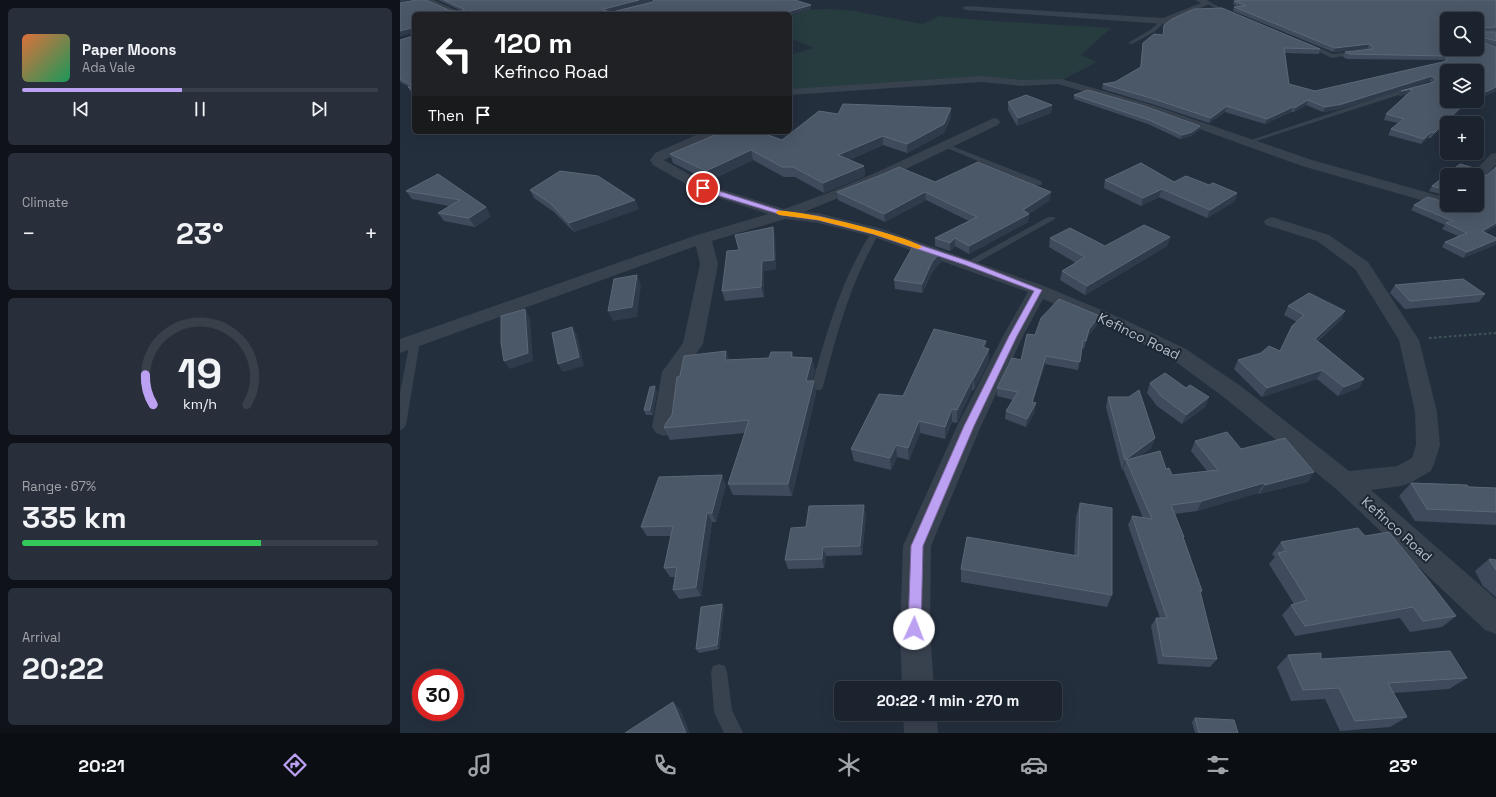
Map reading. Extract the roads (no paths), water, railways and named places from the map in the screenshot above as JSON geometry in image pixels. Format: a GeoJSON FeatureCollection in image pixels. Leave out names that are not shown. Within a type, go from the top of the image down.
{"type":"FeatureCollection","features":[{"type":"Feature","properties":{"kind":"street"},"geometry":{"type":"LineString","coordinates":[[1199,0],[1208,3]]}},
{"type":"Feature","properties":{"kind":"street"},"geometry":{"type":"LineString","coordinates":[[423,1],[455,12]]}},
{"type":"Feature","properties":{"kind":"street"},"geometry":{"type":"LineString","coordinates":[[966,8],[1164,21],[1208,3]]}},
{"type":"Feature","properties":{"kind":"street"},"geometry":{"type":"LineString","coordinates":[[792,92],[981,79],[1022,83],[1058,81],[1148,107],[1307,163],[1440,201]]}},
{"type":"Feature","properties":{"kind":"street"},"geometry":{"type":"LineString","coordinates":[[408,344],[703,238],[784,214],[880,176],[994,122]]}},
{"type":"Feature","properties":{"kind":"street","name":"Kefinco Road"},"geometry":{"type":"LineString","coordinates":[[709,134],[660,156],[658,162],[703,188],[784,214],[818,218],[876,232],[968,264],[1038,290],[1116,323],[1179,354],[1234,393],[1345,482],[1496,619]]}},
{"type":"Feature","properties":{"kind":"street"},"geometry":{"type":"LineString","coordinates":[[1484,169],[1496,157]]}},
{"type":"Feature","properties":{"kind":"street"},"geometry":{"type":"LineString","coordinates":[[1272,222],[1323,238],[1362,266],[1409,340],[1426,412],[1428,445],[1422,464],[1401,476],[1345,482]]}},
{"type":"Feature","properties":{"kind":"street"},"geometry":{"type":"LineString","coordinates":[[664,427],[673,372],[693,344],[709,264],[703,238]]}},
{"type":"Feature","properties":{"kind":"street"},"geometry":{"type":"LineString","coordinates":[[918,681],[914,629],[917,546],[969,426],[1013,336],[1038,290]]}},
{"type":"Feature","properties":{"kind":"street"},"geometry":{"type":"LineString","coordinates":[[920,721],[921,733]]}},
{"type":"Feature","properties":{"kind":"lane"},"geometry":{"type":"LineString","coordinates":[[1208,3],[1236,15]]}},
{"type":"Feature","properties":{"kind":"lane"},"geometry":{"type":"LineString","coordinates":[[1130,43],[1152,31],[1164,21]]}},
{"type":"Feature","properties":{"kind":"lane"},"geometry":{"type":"LineString","coordinates":[[1298,41],[1332,56],[1367,52]]}},
{"type":"Feature","properties":{"kind":"lane"},"geometry":{"type":"LineString","coordinates":[[1248,142],[1422,86]]}},
{"type":"Feature","properties":{"kind":"lane"},"geometry":{"type":"LineString","coordinates":[[944,145],[1038,183]]}},
{"type":"Feature","properties":{"kind":"lane"},"geometry":{"type":"LineString","coordinates":[[968,264],[1051,219]]}},
{"type":"Feature","properties":{"kind":"lane"},"geometry":{"type":"LineString","coordinates":[[817,386],[852,275],[876,232]]}},
{"type":"Feature","properties":{"kind":"lane"},"geometry":{"type":"LineString","coordinates":[[400,425],[408,344]]}},
{"type":"Feature","properties":{"kind":"lane"},"geometry":{"type":"LineString","coordinates":[[719,672],[723,712],[734,733]]}}]}
